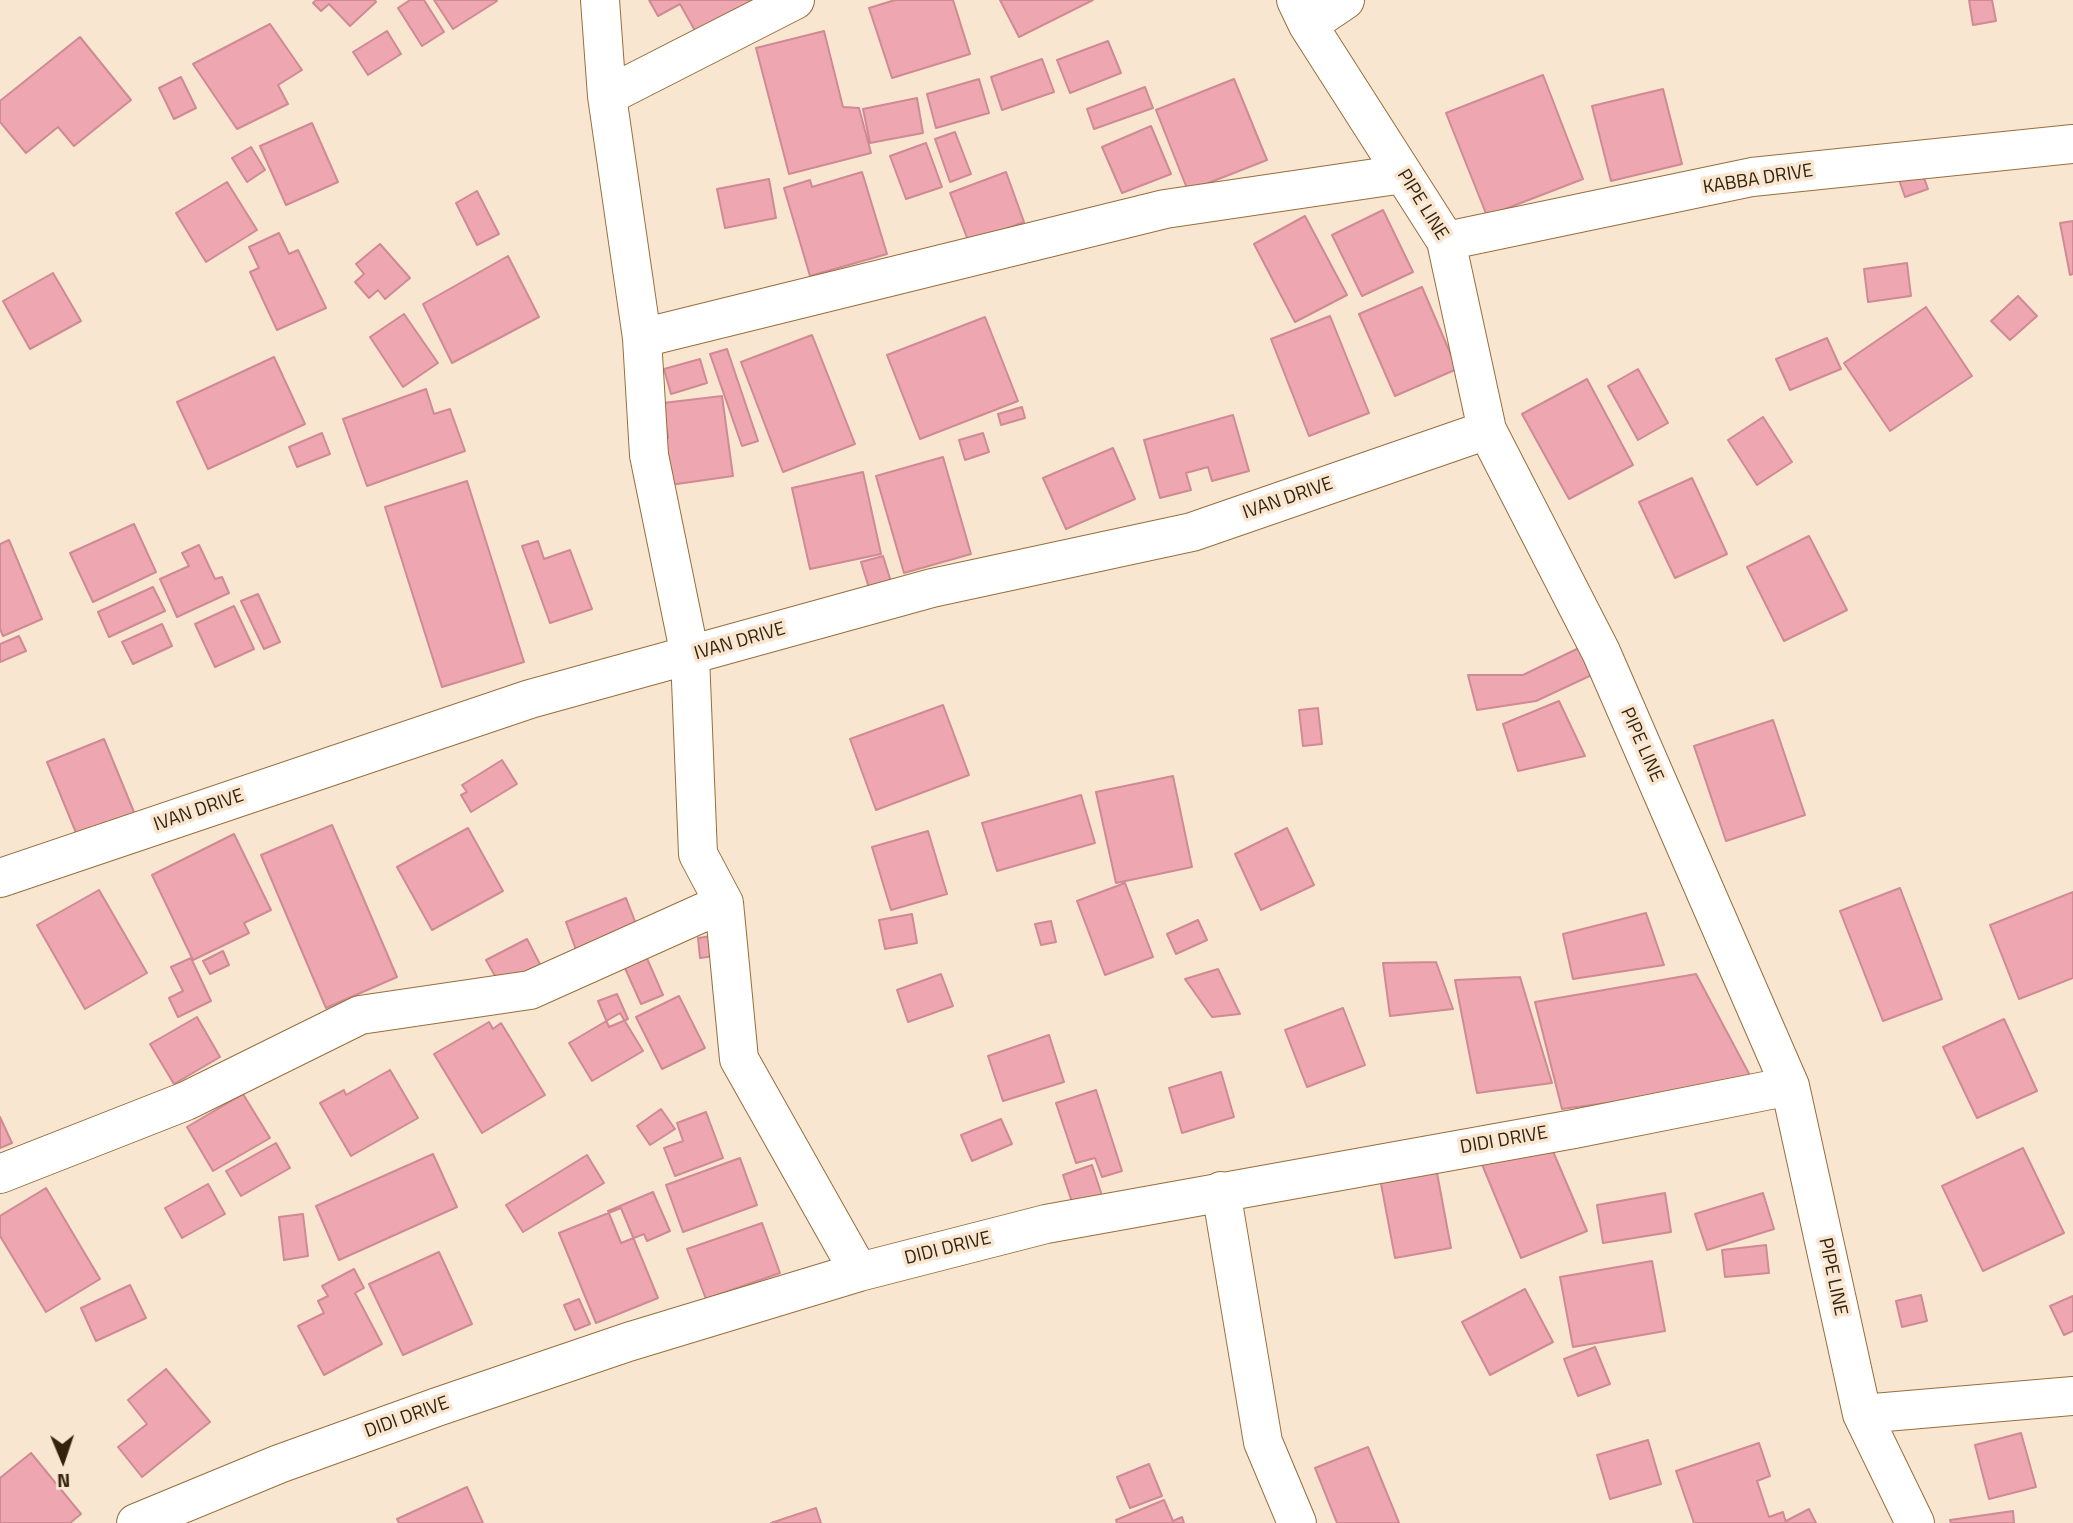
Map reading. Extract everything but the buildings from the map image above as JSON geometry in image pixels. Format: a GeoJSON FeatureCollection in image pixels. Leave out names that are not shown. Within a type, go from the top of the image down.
{"type":"FeatureCollection","features":[{"type":"Feature","properties":{"kind":"street"},"geometry":{"type":"LineString","coordinates":[[600,0],[607,96],[642,338],[649,455],[690,656],[698,853],[724,903],[739,1059],[859,1272]]}},
{"type":"Feature","properties":{"kind":"street"},"geometry":{"type":"LineString","coordinates":[[607,96],[795,0]]}},
{"type":"Feature","properties":{"kind":"street"},"geometry":{"type":"LineString","coordinates":[[1302,13],[1345,0]]}},
{"type":"Feature","properties":{"kind":"street","name":"PIPE LINE"},"geometry":{"type":"LineString","coordinates":[[1302,13],[1446,241],[1487,430],[1601,652],[1790,1086],[1862,1414],[1915,1523]]}},
{"type":"Feature","properties":{"kind":"street","name":"KABBA DRIVE"},"geometry":{"type":"LineString","coordinates":[[1446,241],[1752,177],[2073,144]]}},
{"type":"Feature","properties":{"kind":"street"},"geometry":{"type":"LineString","coordinates":[[642,338],[1165,209],[1403,174]]}},
{"type":"Feature","properties":{"kind":"street","name":"IVAN DRIVE"},"geometry":{"type":"LineString","coordinates":[[0,878],[530,699],[932,588],[1192,532],[1487,430]]}},
{"type":"Feature","properties":{"kind":"street"},"geometry":{"type":"LineString","coordinates":[[0,1174],[186,1101],[360,1015],[530,990],[724,903]]}},
{"type":"Feature","properties":{"kind":"street","name":"DIDI DRIVE"},"geometry":{"type":"LineString","coordinates":[[136,1523],[279,1464],[437,1407],[628,1342],[859,1272],[1046,1224],[1574,1129],[1790,1086]]}},
{"type":"Feature","properties":{"kind":"street"},"geometry":{"type":"LineString","coordinates":[[1221,1191],[1264,1442],[1297,1523]]}},
{"type":"Feature","properties":{"kind":"street"},"geometry":{"type":"LineString","coordinates":[[1862,1414],[2073,1396]]}}]}
